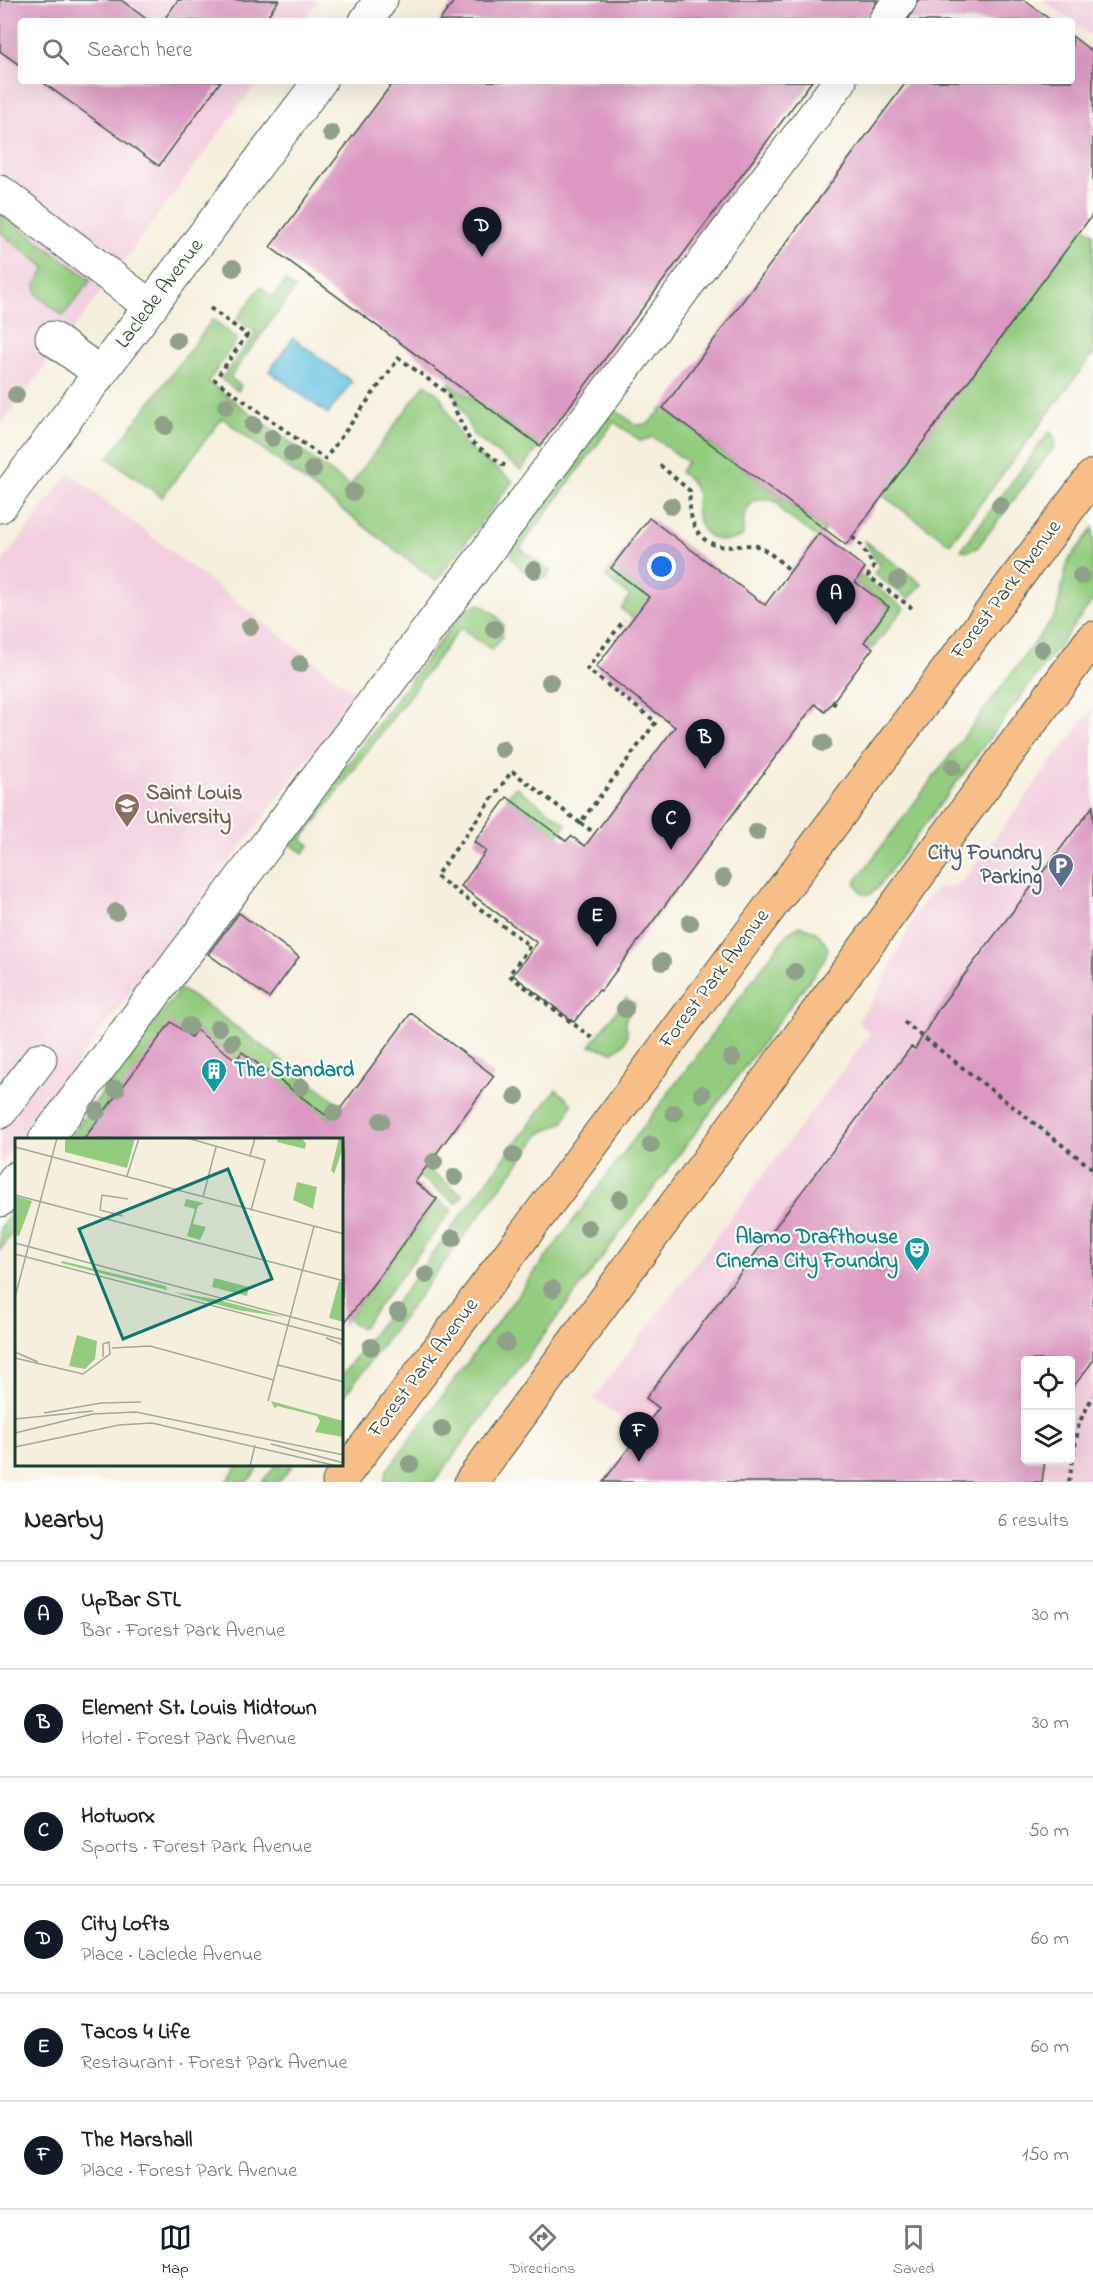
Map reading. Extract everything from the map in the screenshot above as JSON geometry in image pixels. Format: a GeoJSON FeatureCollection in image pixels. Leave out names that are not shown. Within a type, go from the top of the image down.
{"type":"FeatureCollection","features":[{"type":"Feature","properties":{"kind":"main road","name":"Forest Park Avenue"},"geometry":{"type":"LineString","coordinates":[[339,1482],[1093,476]]}},
{"type":"Feature","properties":{"kind":"main road"},"geometry":{"type":"LineString","coordinates":[[471,1482],[1093,638]]}},
{"type":"Feature","properties":{"kind":"street"},"geometry":{"type":"LineString","coordinates":[[368,18],[381,0]]}},
{"type":"Feature","properties":{"kind":"street"},"geometry":{"type":"LineString","coordinates":[[887,18],[900,0]]}},
{"type":"Feature","properties":{"kind":"street","name":"Laclede Avenue"},"geometry":{"type":"LineString","coordinates":[[0,507],[318,84]]}},
{"type":"Feature","properties":{"kind":"street"},"geometry":{"type":"LineString","coordinates":[[47,1138],[838,84]]}},
{"type":"Feature","properties":{"kind":"street"},"geometry":{"type":"LineString","coordinates":[[0,192],[150,307]]}},
{"type":"Feature","properties":{"kind":"street"},"geometry":{"type":"LineString","coordinates":[[52,338],[100,373]]}},
{"type":"Feature","properties":{"kind":"street"},"geometry":{"type":"LineString","coordinates":[[0,1112],[40,1059]]}},
{"type":"Feature","properties":{"kind":"street"},"geometry":{"type":"LineString","coordinates":[[0,1200],[15,1179]]}},
{"type":"Feature","properties":{"kind":"path"},"geometry":{"type":"LineString","coordinates":[[210,308],[247,335],[215,380],[325,459],[399,358],[447,393],[470,441],[535,487]]}},
{"type":"Feature","properties":{"kind":"path"},"geometry":{"type":"LineString","coordinates":[[660,465],[684,483],[690,491],[691,516],[696,530],[704,540],[720,546],[758,547],[791,570]]}},
{"type":"Feature","properties":{"kind":"path"},"geometry":{"type":"LineString","coordinates":[[852,537],[860,544],[874,566],[868,576],[912,608]]}},
{"type":"Feature","properties":{"kind":"path"},"geometry":{"type":"LineString","coordinates":[[580,824],[656,722],[587,669],[624,620]]}},
{"type":"Feature","properties":{"kind":"path"},"geometry":{"type":"LineString","coordinates":[[832,702],[838,706]]}},
{"type":"Feature","properties":{"kind":"path"},"geometry":{"type":"LineString","coordinates":[[592,1038],[508,975],[530,946],[436,876],[512,771],[595,833]]}},
{"type":"Feature","properties":{"kind":"path"},"geometry":{"type":"LineString","coordinates":[[904,1022],[1093,1169]]}},
{"type":"Feature","properties":{"kind":"path"},"geometry":{"type":"LineString","coordinates":[[1069,1482],[1079,1423],[1093,1396]]}},
{"type":"Feature","properties":{"kind":"shaded area"},"geometry":{"type":"Polygon","coordinates":[[[0,0],[318,0],[305,18],[18,18],[18,84],[256,84],[0,427],[0,0]]]}},
{"type":"Feature","properties":{"kind":"shaded area"},"geometry":{"type":"Polygon","coordinates":[[[1042,0],[1093,0],[1093,38],[1075,23],[1075,18],[1068,18],[1042,0]]]}},
{"type":"Feature","properties":{"kind":"shaded area","name":"Saint Louis University"},"geometry":{"type":"Polygon","coordinates":[[[69,473],[357,694],[20,1138],[15,1138],[15,1144],[0,1164],[0,565],[69,473]]]}},
{"type":"Feature","properties":{"kind":"shaded area"},"geometry":{"type":"Polygon","coordinates":[[[1093,707],[1093,1482],[707,1482],[594,1398],[871,1033],[857,1022],[876,996],[917,911],[936,889],[954,886],[964,879],[1093,707]]]}},
{"type":"Feature","properties":{"kind":"green space"},"geometry":{"type":"Polygon","coordinates":[[[0,213],[91,280],[63,316],[37,295],[35,285],[46,268],[0,232],[0,213]]]}},
{"type":"Feature","properties":{"kind":"green space"},"geometry":{"type":"Polygon","coordinates":[[[1084,226],[1093,233],[1093,354],[950,544],[882,495],[1084,226]]]}},
{"type":"Feature","properties":{"kind":"green space"},"geometry":{"type":"Polygon","coordinates":[[[285,281],[295,289],[230,377],[241,386],[238,391],[221,379],[256,333],[237,319],[260,287],[273,297],[285,281]]]}},
{"type":"Feature","properties":{"kind":"green space"},"geometry":{"type":"Polygon","coordinates":[[[213,319],[237,339],[208,382],[350,486],[425,384],[440,396],[465,446],[513,481],[436,581],[222,418],[162,497],[108,458],[213,319]]]}},
{"type":"Feature","properties":{"kind":"green space"},"geometry":{"type":"Polygon","coordinates":[[[449,382],[540,446],[521,470],[474,436],[449,382]]]}},
{"type":"Feature","properties":{"kind":"green space"},"geometry":{"type":"Polygon","coordinates":[[[663,408],[825,530],[820,539],[783,513],[777,502],[766,499],[753,501],[744,515],[743,536],[730,540],[711,537],[700,524],[697,514],[697,492],[690,480],[680,472],[687,462],[653,437],[641,441],[614,422],[520,548],[551,572],[546,578],[540,578],[522,569],[511,557],[512,546],[614,409],[636,425],[648,424],[663,408]]]}},
{"type":"Feature","properties":{"kind":"green space"},"geometry":{"type":"Polygon","coordinates":[[[1050,431],[1055,439],[1054,447],[977,548],[968,551],[961,550],[1050,431]]]}},
{"type":"Feature","properties":{"kind":"green space"},"geometry":{"type":"Polygon","coordinates":[[[1093,528],[1093,600],[878,887],[871,894],[862,894],[855,882],[1056,614],[1068,561],[1093,528]]]}},
{"type":"Feature","properties":{"kind":"green space"},"geometry":{"type":"Polygon","coordinates":[[[864,540],[922,584],[909,599],[874,574],[879,566],[864,540]]]}},
{"type":"Feature","properties":{"kind":"green space"},"geometry":{"type":"Polygon","coordinates":[[[611,568],[671,613],[655,635],[621,609],[630,596],[605,577],[611,568]]]}},
{"type":"Feature","properties":{"kind":"green space"},"geometry":{"type":"Polygon","coordinates":[[[860,575],[904,608],[873,648],[864,642],[889,607],[855,582],[860,575]]]}},
{"type":"Feature","properties":{"kind":"green space"},"geometry":{"type":"Polygon","coordinates":[[[480,604],[495,614],[503,625],[502,637],[492,650],[460,628],[302,839],[310,845],[303,853],[289,843],[464,609],[480,604]]]}},
{"type":"Feature","properties":{"kind":"green space"},"geometry":{"type":"Polygon","coordinates":[[[516,787],[566,824],[558,835],[507,797],[516,787]]]}},
{"type":"Feature","properties":{"kind":"green space"},"geometry":{"type":"Polygon","coordinates":[[[800,926],[813,931],[823,940],[828,949],[823,962],[434,1482],[384,1482],[387,1470],[788,933],[800,926]]]}},
{"type":"Feature","properties":{"kind":"green space"},"geometry":{"type":"Polygon","coordinates":[[[180,989],[212,1009],[463,1195],[456,1203],[366,1139],[354,1136],[242,1053],[226,1073],[221,1048],[197,1030],[132,1116],[112,1100],[84,1138],[68,1138],[180,989]]]}},
{"type":"Feature","properties":{"kind":"green space"},"geometry":{"type":"Polygon","coordinates":[[[626,998],[635,1004],[625,1020],[627,1035],[622,1046],[613,1052],[590,1046],[626,998]]]}},
{"type":"Feature","properties":{"kind":"green space"},"geometry":{"type":"Polygon","coordinates":[[[556,1089],[572,1104],[564,1122],[541,1133],[344,1396],[344,1372],[556,1089]]]}},
{"type":"Feature","properties":{"kind":"green space"},"geometry":{"type":"Polygon","coordinates":[[[437,1199],[452,1210],[361,1329],[347,1319],[397,1253],[404,1236],[409,1238],[437,1199]]]}},
{"type":"Feature","properties":{"kind":"green space"},"geometry":{"type":"Polygon","coordinates":[[[15,1207],[15,1229],[0,1250],[0,1228],[15,1207]]]}},
{"type":"Feature","properties":{"kind":"green space"},"geometry":{"type":"Polygon","coordinates":[[[237,1467],[259,1467],[247,1482],[226,1482],[237,1467]]]}},
{"type":"Feature","properties":{"kind":"green space"},"geometry":{"type":"Polygon","coordinates":[[[274,1467],[291,1467],[279,1482],[262,1482],[274,1467]]]}},
{"type":"Feature","properties":{"kind":"water"},"geometry":{"type":"Polygon","coordinates":[[[293,338],[352,382],[328,414],[269,371],[293,338]]]}},
{"type":"Feature","properties":{"kind":"building"},"geometry":{"type":"Polygon","coordinates":[[[0,0],[121,0],[145,18],[18,18],[18,64],[0,51],[0,0]]]}},
{"type":"Feature","properties":{"kind":"building"},"geometry":{"type":"Polygon","coordinates":[[[178,0],[279,0],[266,18],[165,18],[178,0]]]}},
{"type":"Feature","properties":{"kind":"building"},"geometry":{"type":"Polygon","coordinates":[[[455,0],[877,0],[868,18],[441,18],[455,0]]]}},
{"type":"Feature","properties":{"kind":"building"},"geometry":{"type":"Polygon","coordinates":[[[918,0],[1024,0],[1048,18],[909,18],[918,0]]]}},
{"type":"Feature","properties":{"kind":"building"},"geometry":{"type":"Polygon","coordinates":[[[1075,38],[1093,52],[1093,214],[846,545],[663,408],[905,84],[1075,84],[1075,38]]]}},
{"type":"Feature","properties":{"kind":"building"},"geometry":{"type":"Polygon","coordinates":[[[45,84],[219,84],[159,166],[45,84]]]}},
{"type":"Feature","properties":{"kind":"building"},"geometry":{"type":"Polygon","coordinates":[[[392,84],[810,84],[540,446],[270,247],[392,84]]]}},
{"type":"Feature","properties":{"kind":"building"},"geometry":{"type":"Polygon","coordinates":[[[649,518],[765,605],[819,533],[865,568],[855,582],[889,607],[864,642],[873,648],[825,712],[815,704],[601,991],[599,990],[574,1022],[513,975],[537,943],[461,886],[486,851],[474,842],[507,797],[566,841],[571,836],[585,846],[675,727],[596,667],[649,597],[611,568],[649,518]]]}},
{"type":"Feature","properties":{"kind":"building","name":"Alamo Drafthouse Cinema City Foundry"},"geometry":{"type":"Polygon","coordinates":[[[1093,806],[1093,1361],[1075,1385],[1075,1356],[1021,1356],[1021,1464],[1044,1464],[1042,1482],[603,1482],[659,1408],[646,1398],[911,1047],[915,1049],[939,1008],[1093,806]]]}},
{"type":"Feature","properties":{"kind":"building"},"geometry":{"type":"Polygon","coordinates":[[[239,913],[299,957],[269,998],[208,954],[239,913]]]}},
{"type":"Feature","properties":{"kind":"building"},"geometry":{"type":"Polygon","coordinates":[[[411,1013],[494,1076],[415,1182],[437,1199],[344,1323],[344,1138],[84,1138],[171,1022],[191,1037],[196,1030],[236,1060],[242,1052],[332,1120],[411,1013]]]}},
{"type":"Feature","properties":{"kind":"place","name":"City Lofts"},"geometry":{"type":"Point","coordinates":[482,257]}},
{"type":"Feature","properties":{"kind":"place","name":"UpBar STL"},"geometry":{"type":"Point","coordinates":[836,625]}},
{"type":"Feature","properties":{"kind":"place","name":"Element St. Louis Midtown"},"geometry":{"type":"Point","coordinates":[705,769]}},
{"type":"Feature","properties":{"kind":"place","name":"Saint Louis University"},"geometry":{"type":"Point","coordinates":[127,829]}},
{"type":"Feature","properties":{"kind":"place","name":"Hotworx"},"geometry":{"type":"Point","coordinates":[671,850]}},
{"type":"Feature","properties":{"kind":"place","name":"City Foundry Parking"},"geometry":{"type":"Point","coordinates":[1061,889]}},
{"type":"Feature","properties":{"kind":"place","name":"Tacos 4 Life"},"geometry":{"type":"Point","coordinates":[597,947]}},
{"type":"Feature","properties":{"kind":"place","name":"The Standard"},"geometry":{"type":"Point","coordinates":[214,1094]}},
{"type":"Feature","properties":{"kind":"place","name":"Alamo Drafthouse Cinema City Foundry"},"geometry":{"type":"Point","coordinates":[917,1273]}},
{"type":"Feature","properties":{"kind":"place","name":"The Marshall"},"geometry":{"type":"Point","coordinates":[639,1462]}}]}
